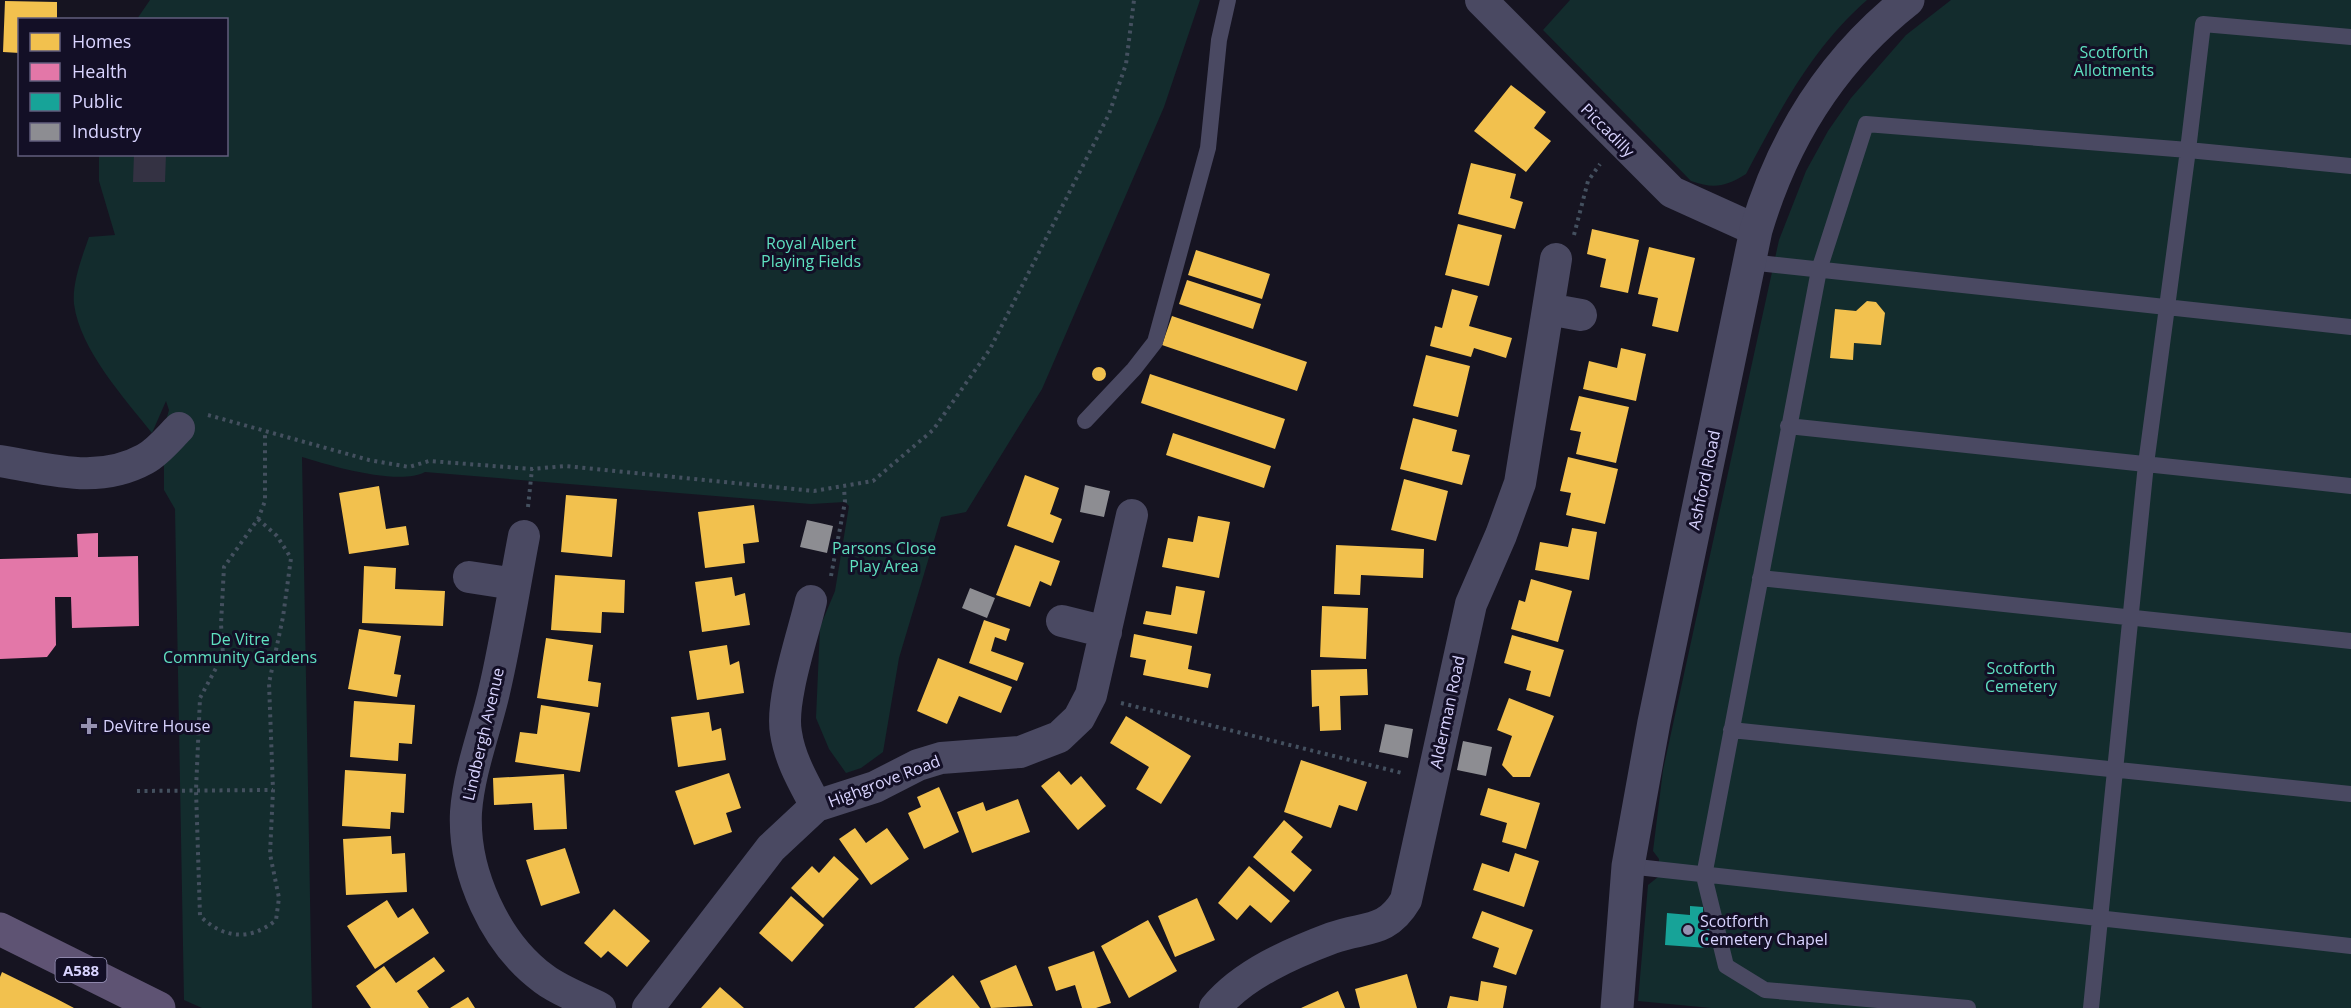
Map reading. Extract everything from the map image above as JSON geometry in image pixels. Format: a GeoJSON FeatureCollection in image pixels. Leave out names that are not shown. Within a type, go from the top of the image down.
{"type":"FeatureCollection","features":[{"type":"Feature","properties":{"kind":"main road","name":"A588"},"geometry":{"type":"LineString","coordinates":[[1,932],[159,1008]]}},
{"type":"Feature","properties":{"kind":"street","name":"Ashford Road"},"geometry":{"type":"LineString","coordinates":[[1617,1008],[1622,920],[1628,866],[1654,722],[1756,230],[1783,153],[1830,79],[1873,29],[1908,0]]}},
{"type":"Feature","properties":{"kind":"street","name":"Piccadilly"},"geometry":{"type":"LineString","coordinates":[[1489,4],[1621,144],[1672,192],[1756,230]]}},
{"type":"Feature","properties":{"kind":"street","name":"Alderman Road"},"geometry":{"type":"LineString","coordinates":[[1215,1008],[1225,996],[1272,965],[1334,938],[1381,926],[1396,916],[1406,900],[1471,604],[1501,535],[1520,483],[1556,259]]}},
{"type":"Feature","properties":{"kind":"street"},"geometry":{"type":"LineString","coordinates":[[1548,309],[1581,315]]}},
{"type":"Feature","properties":{"kind":"street"},"geometry":{"type":"LineString","coordinates":[[0,461],[90,475],[114,472],[147,459],[179,428]]}},
{"type":"Feature","properties":{"kind":"street","name":"Highgrove Road"},"geometry":{"type":"LineString","coordinates":[[648,1008],[771,848],[816,806],[875,787],[918,765],[941,758],[1020,752],[1059,737],[1079,718],[1091,696],[1132,515]]}},
{"type":"Feature","properties":{"kind":"street","name":"Lindbergh Avenue"},"geometry":{"type":"LineString","coordinates":[[524,536],[466,812],[471,859],[483,897],[504,938],[521,958],[545,980],[600,1008]]}},
{"type":"Feature","properties":{"kind":"street"},"geometry":{"type":"LineString","coordinates":[[470,577],[515,584]]}},
{"type":"Feature","properties":{"kind":"street"},"geometry":{"type":"LineString","coordinates":[[811,601],[788,696],[785,731],[794,763],[816,806]]}},
{"type":"Feature","properties":{"kind":"street"},"geometry":{"type":"LineString","coordinates":[[1062,621],[1106,632]]}},
{"type":"Feature","properties":{"kind":"lane"},"geometry":{"type":"LineString","coordinates":[[1085,421],[1134,369],[1155,342],[1208,148],[1218,51],[1228,0]]}},
{"type":"Feature","properties":{"kind":"lane"},"geometry":{"type":"LineString","coordinates":[[2091,1008],[2098,919],[2117,770],[2146,464],[2203,24],[2351,37]]}},
{"type":"Feature","properties":{"kind":"lane"},"geometry":{"type":"LineString","coordinates":[[1968,1008],[1765,990],[1726,966],[1704,876],[1818,270],[1866,124],[2188,150],[2351,166]]}},
{"type":"Feature","properties":{"kind":"lane"},"geometry":{"type":"LineString","coordinates":[[1749,262],[2351,327]]}},
{"type":"Feature","properties":{"kind":"lane"},"geometry":{"type":"LineString","coordinates":[[1788,426],[2351,486]]}},
{"type":"Feature","properties":{"kind":"lane"},"geometry":{"type":"LineString","coordinates":[[1760,578],[2351,641]]}},
{"type":"Feature","properties":{"kind":"lane"},"geometry":{"type":"LineString","coordinates":[[1731,730],[2351,794]]}},
{"type":"Feature","properties":{"kind":"lane"},"geometry":{"type":"LineString","coordinates":[[1628,866],[2351,946]]}},
{"type":"Feature","properties":{"kind":"path"},"geometry":{"type":"LineString","coordinates":[[179,428],[196,414],[207,414],[369,460],[409,467],[429,461],[532,469],[565,466],[814,491],[844,488],[873,481],[933,429],[990,349],[1109,114],[1126,64],[1134,0]]}},
{"type":"Feature","properties":{"kind":"path"},"geometry":{"type":"LineString","coordinates":[[1556,259],[1569,253],[1588,181],[1597,168],[1621,144]]}},
{"type":"Feature","properties":{"kind":"path"},"geometry":{"type":"LineString","coordinates":[[258,519],[277,536],[291,558],[283,617],[269,683],[273,790],[270,854],[279,898],[276,920],[267,927],[249,933],[226,934],[214,929],[200,916],[196,790],[200,698],[223,655],[221,624],[224,567],[258,519],[265,501],[266,432]]}},
{"type":"Feature","properties":{"kind":"path"},"geometry":{"type":"LineString","coordinates":[[811,601],[830,581],[845,502],[844,488]]}},
{"type":"Feature","properties":{"kind":"path"},"geometry":{"type":"LineString","coordinates":[[1091,696],[1432,781]]}},
{"type":"Feature","properties":{"kind":"path"},"geometry":{"type":"LineString","coordinates":[[137,791],[273,790]]}},
{"type":"Feature","properties":{"kind":"green space","name":"Royal Albert Playing Fields"},"geometry":{"type":"Polygon","coordinates":[[[150,0],[1200,0],[1164,107],[1042,389],[966,512],[941,517],[899,658],[883,752],[861,768],[846,773],[829,749],[816,718],[820,627],[835,591],[849,506],[845,502],[811,504],[425,472],[413,476],[382,476],[302,457],[312,1008],[202,1008],[184,1000],[175,509],[164,490],[164,428],[169,410],[166,401],[152,433],[94,356],[78,321],[74,296],[76,279],[89,237],[115,235],[99,181],[99,156],[228,156],[228,18],[138,18],[150,0]]]}},
{"type":"Feature","properties":{"kind":"green space"},"geometry":{"type":"Polygon","coordinates":[[[1570,0],[1867,0],[1847,19],[1814,59],[1785,103],[1746,174],[1732,182],[1713,186],[1691,181],[1543,30],[1570,0]]]}},
{"type":"Feature","properties":{"kind":"green space","name":"Scotforth Cemetery"},"geometry":{"type":"Polygon","coordinates":[[[1951,0],[2351,0],[2351,1008],[1711,1008],[1638,1001],[1648,885],[1658,877],[1659,859],[1653,851],[1663,770],[1779,240],[1806,171],[1828,131],[1851,98],[1906,35],[1951,0]]]}},
{"type":"Feature","properties":{"kind":"building: Homes"},"geometry":{"type":"Polygon","coordinates":[[[5,1],[57,2],[57,18],[18,18],[18,53],[3,52],[5,1]]]}},
{"type":"Feature","properties":{"kind":"building: Homes"},"geometry":{"type":"Polygon","coordinates":[[[1511,85],[1546,112],[1534,128],[1551,141],[1526,172],[1474,131],[1511,85]]]}},
{"type":"Feature","properties":{"kind":"building: Homes"},"geometry":{"type":"Polygon","coordinates":[[[1471,163],[1516,174],[1510,198],[1523,202],[1515,229],[1458,214],[1471,163]]]}},
{"type":"Feature","properties":{"kind":"building: Homes"},"geometry":{"type":"Polygon","coordinates":[[[1458,224],[1502,235],[1489,286],[1445,275],[1458,224]]]}},
{"type":"Feature","properties":{"kind":"building: Homes"},"geometry":{"type":"Polygon","coordinates":[[[1592,229],[1639,240],[1628,293],[1600,287],[1606,259],[1587,254],[1592,229]]]}},
{"type":"Feature","properties":{"kind":"building: Homes"},"geometry":{"type":"Polygon","coordinates":[[[1649,247],[1695,258],[1678,332],[1652,326],[1658,298],[1638,294],[1649,247]]]}},
{"type":"Feature","properties":{"kind":"building: Homes"},"geometry":{"type":"Polygon","coordinates":[[[1196,250],[1270,274],[1262,299],[1188,275],[1196,250]]]}},
{"type":"Feature","properties":{"kind":"building: Homes"},"geometry":{"type":"Polygon","coordinates":[[[1187,280],[1261,304],[1253,329],[1179,304],[1187,280]]]}},
{"type":"Feature","properties":{"kind":"building: Homes"},"geometry":{"type":"Polygon","coordinates":[[[1452,289],[1478,296],[1469,326],[1512,338],[1506,358],[1474,348],[1471,357],[1430,346],[1435,326],[1442,328],[1452,289]]]}},
{"type":"Feature","properties":{"kind":"building: Homes"},"geometry":{"type":"Polygon","coordinates":[[[1867,301],[1876,302],[1885,313],[1881,345],[1854,343],[1853,360],[1830,358],[1835,309],[1856,311],[1867,301]]]}},
{"type":"Feature","properties":{"kind":"building: Homes"},"geometry":{"type":"Polygon","coordinates":[[[1172,316],[1307,362],[1297,391],[1162,345],[1172,316]]]}},
{"type":"Feature","properties":{"kind":"building: Homes"},"geometry":{"type":"Polygon","coordinates":[[[1621,348],[1646,354],[1636,401],[1583,389],[1589,361],[1617,368],[1621,348]]]}},
{"type":"Feature","properties":{"kind":"building: Homes"},"geometry":{"type":"Polygon","coordinates":[[[1426,355],[1470,366],[1458,417],[1413,406],[1426,355]]]}},
{"type":"Feature","properties":{"kind":"building: Homes"},"geometry":{"type":"Polygon","coordinates":[[[1096,367],[1102,367],[1106,374],[1102,381],[1096,381],[1092,377],[1092,371],[1096,367]]]}},
{"type":"Feature","properties":{"kind":"building: Homes"},"geometry":{"type":"Polygon","coordinates":[[[1150,374],[1285,419],[1275,449],[1141,403],[1150,374]]]}},
{"type":"Feature","properties":{"kind":"building: Homes"},"geometry":{"type":"Polygon","coordinates":[[[1579,396],[1629,407],[1616,463],[1576,454],[1581,432],[1570,430],[1579,396]]]}},
{"type":"Feature","properties":{"kind":"building: Homes"},"geometry":{"type":"Polygon","coordinates":[[[1413,418],[1457,430],[1452,451],[1470,455],[1462,485],[1400,469],[1413,418]]]}},
{"type":"Feature","properties":{"kind":"building: Homes"},"geometry":{"type":"Polygon","coordinates":[[[1173,433],[1271,466],[1264,488],[1166,455],[1173,433]]]}},
{"type":"Feature","properties":{"kind":"building: Homes"},"geometry":{"type":"Polygon","coordinates":[[[1568,457],[1618,469],[1605,524],[1566,515],[1571,493],[1560,491],[1568,457]]]}},
{"type":"Feature","properties":{"kind":"building: Homes"},"geometry":{"type":"Polygon","coordinates":[[[1025,475],[1059,488],[1050,514],[1062,519],[1053,543],[1007,526],[1025,475]]]}},
{"type":"Feature","properties":{"kind":"building: Homes"},"geometry":{"type":"Polygon","coordinates":[[[1404,479],[1448,491],[1436,541],[1391,530],[1404,479]]]}},
{"type":"Feature","properties":{"kind":"building: Homes"},"geometry":{"type":"Polygon","coordinates":[[[379,486],[386,529],[406,526],[409,545],[349,554],[339,493],[379,486]]]}},
{"type":"Feature","properties":{"kind":"building: Homes"},"geometry":{"type":"Polygon","coordinates":[[[566,495],[617,499],[612,557],[561,552],[566,495]]]}},
{"type":"Feature","properties":{"kind":"building: Homes"},"geometry":{"type":"Polygon","coordinates":[[[754,505],[759,542],[743,544],[745,563],[705,568],[698,512],[754,505]]]}},
{"type":"Feature","properties":{"kind":"building: Homes"},"geometry":{"type":"Polygon","coordinates":[[[1198,516],[1230,522],[1219,578],[1162,567],[1168,538],[1193,542],[1198,516]]]}},
{"type":"Feature","properties":{"kind":"building: Homes"},"geometry":{"type":"Polygon","coordinates":[[[1572,528],[1597,532],[1589,580],[1535,570],[1540,542],[1568,547],[1572,528]]]}},
{"type":"Feature","properties":{"kind":"building: Homes"},"geometry":{"type":"Polygon","coordinates":[[[1015,545],[1060,561],[1051,586],[1040,581],[1030,607],[996,595],[1015,545]]]}},
{"type":"Feature","properties":{"kind":"building: Homes"},"geometry":{"type":"Polygon","coordinates":[[[1336,545],[1424,549],[1423,578],[1361,575],[1360,595],[1334,594],[1336,545]]]}},
{"type":"Feature","properties":{"kind":"building: Homes"},"geometry":{"type":"Polygon","coordinates":[[[364,566],[396,568],[395,589],[445,591],[443,626],[362,623],[364,566]]]}},
{"type":"Feature","properties":{"kind":"building: Homes"},"geometry":{"type":"Polygon","coordinates":[[[555,575],[625,580],[624,613],[602,612],[601,633],[551,630],[555,575]]]}},
{"type":"Feature","properties":{"kind":"building: Homes"},"geometry":{"type":"Polygon","coordinates":[[[732,577],[735,596],[745,593],[750,625],[702,632],[695,582],[732,577]]]}},
{"type":"Feature","properties":{"kind":"building: Homes"},"geometry":{"type":"Polygon","coordinates":[[[1531,579],[1572,591],[1558,642],[1511,629],[1519,600],[1525,602],[1531,579]]]}},
{"type":"Feature","properties":{"kind":"building: Homes"},"geometry":{"type":"Polygon","coordinates":[[[1176,586],[1205,591],[1197,634],[1143,624],[1146,611],[1171,615],[1176,586]]]}},
{"type":"Feature","properties":{"kind":"building: Homes"},"geometry":{"type":"Polygon","coordinates":[[[1322,606],[1368,608],[1366,659],[1320,657],[1322,606]]]}},
{"type":"Feature","properties":{"kind":"building: Homes"},"geometry":{"type":"Polygon","coordinates":[[[984,620],[1010,629],[1006,641],[995,637],[991,651],[1024,663],[1017,681],[969,663],[984,620]]]}},
{"type":"Feature","properties":{"kind":"building: Homes"},"geometry":{"type":"Polygon","coordinates":[[[359,629],[401,636],[394,674],[401,675],[397,697],[348,689],[359,629]]]}},
{"type":"Feature","properties":{"kind":"building: Homes"},"geometry":{"type":"Polygon","coordinates":[[[1134,634],[1192,646],[1188,669],[1211,674],[1208,688],[1143,675],[1146,660],[1130,657],[1134,634]]]}},
{"type":"Feature","properties":{"kind":"building: Homes"},"geometry":{"type":"Polygon","coordinates":[[[1512,635],[1564,650],[1550,697],[1526,690],[1531,671],[1504,663],[1512,635]]]}},
{"type":"Feature","properties":{"kind":"building: Homes"},"geometry":{"type":"Polygon","coordinates":[[[546,638],[593,645],[588,681],[601,683],[598,707],[537,698],[546,638]]]}},
{"type":"Feature","properties":{"kind":"building: Homes"},"geometry":{"type":"Polygon","coordinates":[[[727,645],[730,665],[739,661],[744,693],[697,700],[689,651],[727,645]]]}},
{"type":"Feature","properties":{"kind":"building: Homes"},"geometry":{"type":"Polygon","coordinates":[[[938,658],[1012,687],[1001,713],[959,696],[947,724],[917,711],[938,658]]]}},
{"type":"Feature","properties":{"kind":"building: Homes"},"geometry":{"type":"Polygon","coordinates":[[[1367,669],[1368,695],[1340,696],[1341,730],[1320,731],[1319,706],[1312,707],[1311,670],[1367,669]]]}},
{"type":"Feature","properties":{"kind":"building: Homes"},"geometry":{"type":"Polygon","coordinates":[[[1509,698],[1554,716],[1530,777],[1513,777],[1502,765],[1512,736],[1497,730],[1509,698]]]}},
{"type":"Feature","properties":{"kind":"building: Homes"},"geometry":{"type":"Polygon","coordinates":[[[354,701],[415,705],[412,744],[399,743],[398,761],[350,757],[354,701]]]}},
{"type":"Feature","properties":{"kind":"building: Homes"},"geometry":{"type":"Polygon","coordinates":[[[541,705],[590,713],[580,772],[515,762],[520,732],[537,734],[541,705]]]}},
{"type":"Feature","properties":{"kind":"building: Homes"},"geometry":{"type":"Polygon","coordinates":[[[709,712],[712,731],[721,728],[726,760],[678,767],[671,717],[709,712]]]}},
{"type":"Feature","properties":{"kind":"building: Homes"},"geometry":{"type":"Polygon","coordinates":[[[1126,716],[1191,756],[1161,804],[1136,789],[1149,767],[1110,743],[1126,716]]]}},
{"type":"Feature","properties":{"kind":"building: Homes"},"geometry":{"type":"Polygon","coordinates":[[[1301,760],[1367,782],[1357,811],[1339,805],[1331,828],[1284,812],[1301,760]]]}},
{"type":"Feature","properties":{"kind":"building: Homes"},"geometry":{"type":"Polygon","coordinates":[[[345,770],[406,774],[404,813],[391,812],[390,829],[342,826],[345,770]]]}},
{"type":"Feature","properties":{"kind":"building: Homes"},"geometry":{"type":"Polygon","coordinates":[[[1059,771],[1071,785],[1081,776],[1106,806],[1078,830],[1041,786],[1059,771]]]}},
{"type":"Feature","properties":{"kind":"building: Homes"},"geometry":{"type":"Polygon","coordinates":[[[729,773],[741,808],[726,813],[732,832],[694,845],[675,791],[729,773]]]}},
{"type":"Feature","properties":{"kind":"building: Homes"},"geometry":{"type":"Polygon","coordinates":[[[564,774],[567,829],[534,830],[532,803],[494,805],[493,778],[564,774]]]}},
{"type":"Feature","properties":{"kind":"building: Homes"},"geometry":{"type":"Polygon","coordinates":[[[939,787],[959,832],[924,849],[908,813],[921,807],[917,797],[939,787]]]}},
{"type":"Feature","properties":{"kind":"building: Homes"},"geometry":{"type":"Polygon","coordinates":[[[1488,788],[1540,803],[1526,849],[1502,842],[1507,823],[1480,815],[1488,788]]]}},
{"type":"Feature","properties":{"kind":"building: Homes"},"geometry":{"type":"Polygon","coordinates":[[[1018,799],[1030,832],[972,853],[957,812],[983,802],[986,811],[1018,799]]]}},
{"type":"Feature","properties":{"kind":"building: Homes"},"geometry":{"type":"Polygon","coordinates":[[[1284,820],[1303,837],[1291,852],[1312,870],[1294,892],[1253,857],[1284,820]]]}},
{"type":"Feature","properties":{"kind":"building: Homes"},"geometry":{"type":"Polygon","coordinates":[[[855,828],[866,843],[887,828],[909,859],[871,885],[839,839],[855,828]]]}},
{"type":"Feature","properties":{"kind":"building: Homes"},"geometry":{"type":"Polygon","coordinates":[[[391,836],[392,854],[405,853],[407,892],[346,895],[343,839],[391,836]]]}},
{"type":"Feature","properties":{"kind":"building: Homes"},"geometry":{"type":"Polygon","coordinates":[[[565,848],[580,893],[541,906],[526,860],[565,848]]]}},
{"type":"Feature","properties":{"kind":"building: Homes"},"geometry":{"type":"Polygon","coordinates":[[[1515,853],[1539,861],[1524,907],[1473,890],[1482,863],[1509,872],[1515,853]]]}},
{"type":"Feature","properties":{"kind":"building: Homes"},"geometry":{"type":"Polygon","coordinates":[[[834,856],[859,879],[823,918],[791,888],[812,866],[819,873],[834,856]]]}},
{"type":"Feature","properties":{"kind":"building: Homes"},"geometry":{"type":"Polygon","coordinates":[[[1249,866],[1290,901],[1271,923],[1250,905],[1237,920],[1218,903],[1249,866]]]}},
{"type":"Feature","properties":{"kind":"building: Homes"},"geometry":{"type":"Polygon","coordinates":[[[791,896],[824,925],[792,962],[759,933],[791,896]]]}},
{"type":"Feature","properties":{"kind":"building: Homes"},"geometry":{"type":"Polygon","coordinates":[[[1197,898],[1215,940],[1175,957],[1158,916],[1197,898]]]}},
{"type":"Feature","properties":{"kind":"building: Homes"},"geometry":{"type":"Polygon","coordinates":[[[387,900],[398,918],[413,908],[429,933],[375,969],[347,926],[387,900]]]}},
{"type":"Feature","properties":{"kind":"building: Homes"},"geometry":{"type":"Polygon","coordinates":[[[614,909],[650,941],[627,967],[608,951],[601,958],[584,943],[614,909]]]}},
{"type":"Feature","properties":{"kind":"building: Homes"},"geometry":{"type":"Polygon","coordinates":[[[1482,911],[1533,930],[1516,975],[1493,967],[1499,948],[1472,938],[1482,911]]]}},
{"type":"Feature","properties":{"kind":"building: Homes"},"geometry":{"type":"Polygon","coordinates":[[[1148,920],[1177,971],[1129,998],[1101,946],[1148,920]]]}},
{"type":"Feature","properties":{"kind":"building: Homes"},"geometry":{"type":"Polygon","coordinates":[[[1094,951],[1111,1003],[1096,1008],[1082,1008],[1075,985],[1056,991],[1048,967],[1094,951]]]}},
{"type":"Feature","properties":{"kind":"building: Homes"},"geometry":{"type":"Polygon","coordinates":[[[434,957],[445,971],[417,991],[429,1008],[371,1008],[356,986],[384,966],[396,983],[434,957]]]}},
{"type":"Feature","properties":{"kind":"building: Homes"},"geometry":{"type":"Polygon","coordinates":[[[1016,965],[1033,1006],[991,1008],[980,981],[1016,965]]]}},
{"type":"Feature","properties":{"kind":"building: Homes"},"geometry":{"type":"Polygon","coordinates":[[[2,972],[74,1008],[0,1008],[2,972]]]}},
{"type":"Feature","properties":{"kind":"building: Homes"},"geometry":{"type":"Polygon","coordinates":[[[1407,974],[1417,1008],[1360,1008],[1355,989],[1407,974]]]}},
{"type":"Feature","properties":{"kind":"building: Homes"},"geometry":{"type":"Polygon","coordinates":[[[953,975],[980,1008],[914,1008],[953,975]]]}},
{"type":"Feature","properties":{"kind":"building: Homes"},"geometry":{"type":"Polygon","coordinates":[[[1481,981],[1507,986],[1503,1008],[1447,1008],[1450,996],[1478,1001],[1481,981]]]}},
{"type":"Feature","properties":{"kind":"building: Homes"},"geometry":{"type":"Polygon","coordinates":[[[720,987],[744,1008],[701,1008],[720,987]]]}},
{"type":"Feature","properties":{"kind":"building: Homes"},"geometry":{"type":"Polygon","coordinates":[[[1338,991],[1345,1008],[1301,1008],[1338,991]]]}},
{"type":"Feature","properties":{"kind":"building: Homes"},"geometry":{"type":"Polygon","coordinates":[[[468,997],[475,1008],[450,1008],[468,997]]]}},
{"type":"Feature","properties":{"kind":"building: Health"},"geometry":{"type":"Polygon","coordinates":[[[98,533],[98,557],[138,556],[139,626],[72,628],[71,597],[55,597],[56,645],[47,657],[0,659],[0,559],[78,557],[77,534],[98,533]]]}},
{"type":"Feature","properties":{"kind":"building: Public","name":"Scotforth Cemetery Chapel"},"geometry":{"type":"Polygon","coordinates":[[[1690,906],[1703,907],[1703,915],[1710,916],[1708,948],[1665,945],[1667,913],[1690,915],[1690,906]]]}},
{"type":"Feature","properties":{"kind":"building: Industry"},"geometry":{"type":"Polygon","coordinates":[[[1085,485],[1110,491],[1104,517],[1080,512],[1085,485]]]}},
{"type":"Feature","properties":{"kind":"building: Industry"},"geometry":{"type":"Polygon","coordinates":[[[807,520],[833,526],[827,553],[800,547],[807,520]]]}},
{"type":"Feature","properties":{"kind":"building: Industry"},"geometry":{"type":"Polygon","coordinates":[[[970,588],[995,598],[987,618],[962,608],[970,588]]]}},
{"type":"Feature","properties":{"kind":"building: Industry"},"geometry":{"type":"Polygon","coordinates":[[[1385,724],[1413,729],[1408,758],[1379,752],[1385,724]]]}},
{"type":"Feature","properties":{"kind":"building: Industry"},"geometry":{"type":"Polygon","coordinates":[[[1463,741],[1492,747],[1486,776],[1457,770],[1463,741]]]}},
{"type":"Feature","properties":{"kind":"building: Other"},"geometry":{"type":"Polygon","coordinates":[[[134,156],[166,156],[165,182],[133,182],[134,156]]]}},
{"type":"Feature","properties":{"kind":"place","name":"DeVitre House"},"geometry":{"type":"Point","coordinates":[89,726]}},
{"type":"Feature","properties":{"kind":"place","name":"Scotforth Cemetery Chapel"},"geometry":{"type":"Point","coordinates":[1688,930]}},
{"type":"Feature","properties":{"kind":"park label","name":"Scotforth Allotments"},"geometry":{"type":"Point","coordinates":[2114,61]}},
{"type":"Feature","properties":{"kind":"park label","name":"Parsons Close Play Area"},"geometry":{"type":"Point","coordinates":[884,557]}},
{"type":"Feature","properties":{"kind":"park label","name":"De Vitre Community Gardens"},"geometry":{"type":"Point","coordinates":[240,648]}}]}
